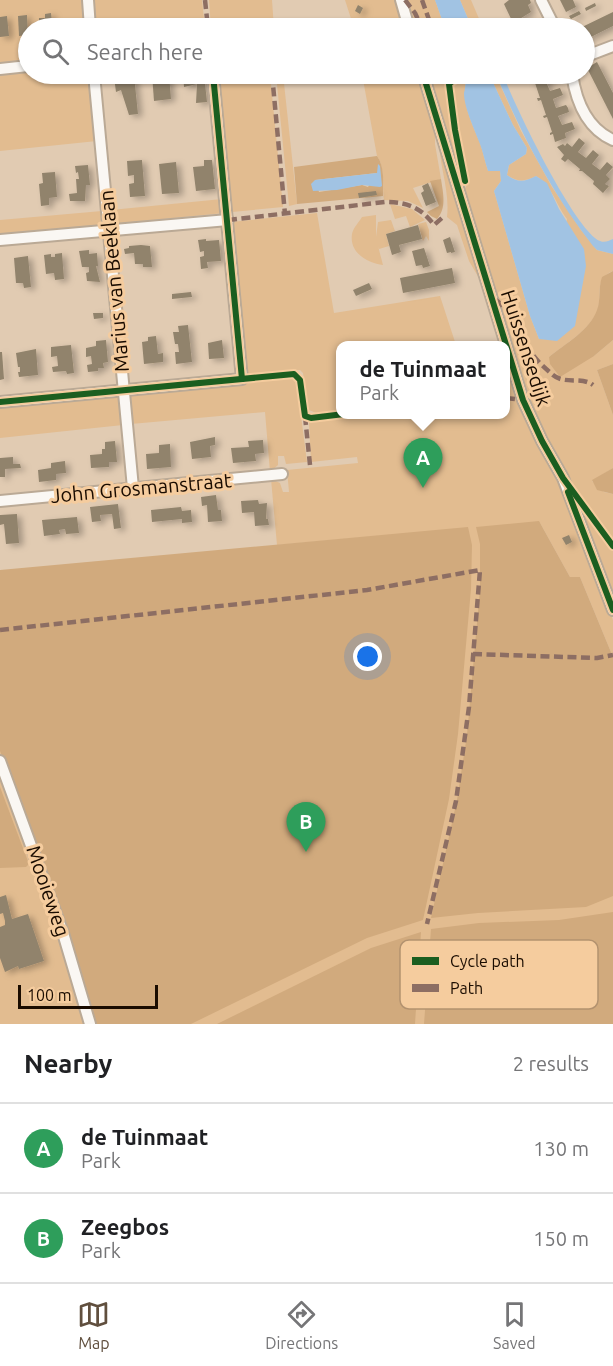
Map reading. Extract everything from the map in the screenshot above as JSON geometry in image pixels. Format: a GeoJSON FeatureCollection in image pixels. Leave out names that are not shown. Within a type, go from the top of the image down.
{"type":"FeatureCollection","features":[{"type":"Feature","properties":{"kind":"street"},"geometry":{"type":"LineString","coordinates":[[87,0],[89,18]]}},
{"type":"Feature","properties":{"kind":"street"},"geometry":{"type":"LineString","coordinates":[[401,0],[406,18]]}},
{"type":"Feature","properties":{"kind":"street"},"geometry":{"type":"LineString","coordinates":[[542,0],[550,18]]}},
{"type":"Feature","properties":{"kind":"street"},"geometry":{"type":"LineString","coordinates":[[595,53],[613,46]]}},
{"type":"Feature","properties":{"kind":"street"},"geometry":{"type":"LineString","coordinates":[[0,69],[18,67]]}},
{"type":"Feature","properties":{"kind":"street","name":"Marius van Beeklaan"},"geometry":{"type":"LineString","coordinates":[[95,84],[133,489]]}},
{"type":"Feature","properties":{"kind":"street"},"geometry":{"type":"LineString","coordinates":[[0,402],[125,400],[242,379],[214,84]]}},
{"type":"Feature","properties":{"kind":"street","name":"Huissensedijk"},"geometry":{"type":"LineString","coordinates":[[426,84],[505,341]]}},
{"type":"Feature","properties":{"kind":"street"},"geometry":{"type":"LineString","coordinates":[[575,84],[580,105],[588,120],[613,140]]}},
{"type":"Feature","properties":{"kind":"street"},"geometry":{"type":"LineString","coordinates":[[0,240],[228,219]]}},
{"type":"Feature","properties":{"kind":"street","name":"Huissensedijk"},"geometry":{"type":"LineString","coordinates":[[510,358],[523,400],[542,441],[563,478],[613,610]]}},
{"type":"Feature","properties":{"kind":"street","name":"John Grosmanstraat"},"geometry":{"type":"LineString","coordinates":[[0,501],[282,474]]}},
{"type":"Feature","properties":{"kind":"street","name":"Mooieweg"},"geometry":{"type":"LineString","coordinates":[[0,761],[63,933],[90,1024]]}},
{"type":"Feature","properties":{"kind":"shaded area"},"geometry":{"type":"Polygon","coordinates":[[[0,0],[84,0],[85,18],[18,18],[18,63],[0,64],[0,0]]]}},
{"type":"Feature","properties":{"kind":"shaded area"},"geometry":{"type":"Polygon","coordinates":[[[91,0],[202,0],[204,18],[93,18],[91,0]]]}},
{"type":"Feature","properties":{"kind":"shaded area"},"geometry":{"type":"Polygon","coordinates":[[[209,0],[272,0],[273,18],[210,18],[209,0]]]}},
{"type":"Feature","properties":{"kind":"shaded area"},"geometry":{"type":"Polygon","coordinates":[[[345,0],[398,0],[403,18],[351,18],[345,0]]]}},
{"type":"Feature","properties":{"kind":"shaded area"},"geometry":{"type":"Polygon","coordinates":[[[401,0],[435,0],[441,18],[407,18],[401,0]]]}},
{"type":"Feature","properties":{"kind":"shaded area"},"geometry":{"type":"Polygon","coordinates":[[[460,0],[471,0],[479,18],[468,18],[460,0]]]}},
{"type":"Feature","properties":{"kind":"shaded area"},"geometry":{"type":"Polygon","coordinates":[[[18,69],[18,84],[91,84],[97,141],[0,151],[0,71],[18,69]]]}},
{"type":"Feature","properties":{"kind":"shaded area"},"geometry":{"type":"Polygon","coordinates":[[[220,84],[271,84],[283,207],[232,212],[220,84]]]}},
{"type":"Feature","properties":{"kind":"shaded area"},"geometry":{"type":"Polygon","coordinates":[[[277,84],[284,84],[297,204],[289,206],[277,84]]]}},
{"type":"Feature","properties":{"kind":"shaded area"},"geometry":{"type":"Polygon","coordinates":[[[364,84],[422,84],[435,127],[435,144],[441,179],[413,188],[423,208],[408,201],[384,200],[383,172],[377,156],[364,84]]]}},
{"type":"Feature","properties":{"kind":"shaded area"},"geometry":{"type":"Polygon","coordinates":[[[429,84],[448,84],[447,97],[463,180],[460,183],[429,84]]]}},
{"type":"Feature","properties":{"kind":"shaded area"},"geometry":{"type":"Polygon","coordinates":[[[454,84],[465,84],[466,105],[488,171],[500,171],[501,181],[494,191],[530,316],[539,339],[567,219],[542,180],[536,176],[521,180],[507,175],[509,165],[526,154],[527,148],[513,125],[494,84],[500,84],[521,131],[552,187],[581,230],[597,250],[613,254],[613,271],[603,279],[599,306],[593,319],[582,331],[549,357],[594,356],[613,340],[613,364],[597,370],[613,415],[613,468],[592,481],[604,492],[613,494],[613,542],[558,462],[538,426],[516,368],[510,341],[508,341],[462,194],[467,184],[451,88],[454,84]]]}},
{"type":"Feature","properties":{"kind":"shaded area"},"geometry":{"type":"Polygon","coordinates":[[[439,139],[486,290],[469,261],[457,225],[447,217],[447,197],[439,139]]]}},
{"type":"Feature","properties":{"kind":"shaded area"},"geometry":{"type":"Polygon","coordinates":[[[377,156],[382,170],[383,196],[297,204],[294,167],[377,156]],[[377,173],[315,180],[319,192],[362,185],[368,187],[377,173]]]}},
{"type":"Feature","properties":{"kind":"shaded area"},"geometry":{"type":"Polygon","coordinates":[[[441,179],[443,205],[437,219],[427,212],[439,206],[430,181],[441,179]]]}},
{"type":"Feature","properties":{"kind":"shaded area"},"geometry":{"type":"Polygon","coordinates":[[[222,199],[224,213],[114,224],[111,210],[222,199]]]}},
{"type":"Feature","properties":{"kind":"shaded area"},"geometry":{"type":"Polygon","coordinates":[[[390,204],[412,209],[425,220],[410,227],[406,216],[395,219],[390,204]]]}},
{"type":"Feature","properties":{"kind":"shaded area"},"geometry":{"type":"Polygon","coordinates":[[[102,211],[102,225],[0,234],[0,220],[102,211]]]}},
{"type":"Feature","properties":{"kind":"shaded area"},"geometry":{"type":"Polygon","coordinates":[[[317,213],[334,313],[440,296],[455,341],[336,341],[336,411],[316,413],[309,410],[303,373],[300,370],[245,374],[231,222],[317,213]]]}},
{"type":"Feature","properties":{"kind":"shaded area"},"geometry":{"type":"Polygon","coordinates":[[[376,215],[376,237],[378,222],[391,220],[395,231],[386,234],[389,246],[379,249],[378,246],[383,265],[361,256],[353,247],[352,241],[355,227],[362,217],[376,215]]]}},
{"type":"Feature","properties":{"kind":"shaded area"},"geometry":{"type":"Polygon","coordinates":[[[426,222],[429,241],[426,236],[423,241],[418,224],[426,222]]]}},
{"type":"Feature","properties":{"kind":"shaded area"},"geometry":{"type":"Polygon","coordinates":[[[613,271],[613,340],[594,356],[560,377],[550,364],[549,357],[589,324],[598,306],[602,277],[613,271]]]}},
{"type":"Feature","properties":{"kind":"shaded area"},"geometry":{"type":"Polygon","coordinates":[[[510,364],[566,497],[613,620],[613,657],[580,577],[570,577],[539,521],[613,679],[613,1024],[0,1024],[0,575],[469,538],[467,528],[277,545],[271,479],[280,483],[283,492],[289,492],[287,470],[358,463],[357,457],[311,462],[309,422],[336,417],[336,419],[510,419],[510,364]]]}},
{"type":"Feature","properties":{"kind":"shaded area"},"geometry":{"type":"Polygon","coordinates":[[[613,364],[613,415],[597,370],[613,364]]]}},
{"type":"Feature","properties":{"kind":"shaded area"},"geometry":{"type":"Polygon","coordinates":[[[296,377],[307,462],[286,464],[284,456],[278,456],[278,465],[270,472],[265,412],[131,424],[130,394],[134,391],[296,377]]]}},
{"type":"Feature","properties":{"kind":"shaded area"},"geometry":{"type":"Polygon","coordinates":[[[118,396],[121,400],[123,425],[0,438],[0,405],[118,396]]]}},
{"type":"Feature","properties":{"kind":"shaded area"},"geometry":{"type":"Polygon","coordinates":[[[613,468],[613,494],[597,490],[592,480],[613,468]]]}},
{"type":"Feature","properties":{"kind":"shaded area"},"geometry":{"type":"Polygon","coordinates":[[[575,497],[613,551],[613,603],[575,497]]]}},
{"type":"Feature","properties":{"kind":"shaded area"},"geometry":{"type":"Polygon","coordinates":[[[539,521],[570,577],[580,577],[613,657],[613,896],[586,907],[431,918],[457,800],[467,735],[480,589],[480,544],[476,527],[539,521]]]}},
{"type":"Feature","properties":{"kind":"shaded area"},"geometry":{"type":"Polygon","coordinates":[[[468,527],[472,545],[471,589],[458,734],[449,799],[423,920],[367,938],[191,1024],[94,1024],[88,998],[44,867],[0,751],[0,570],[468,527]]]}},
{"type":"Feature","properties":{"kind":"shaded area"},"geometry":{"type":"Polygon","coordinates":[[[0,787],[29,864],[26,867],[0,868],[0,787]]]}},
{"type":"Feature","properties":{"kind":"shaded area"},"geometry":{"type":"Polygon","coordinates":[[[613,912],[613,1024],[424,1024],[425,1009],[598,1009],[598,940],[430,940],[431,929],[479,923],[559,920],[613,912]]]}},
{"type":"Feature","properties":{"kind":"shaded area"},"geometry":{"type":"Polygon","coordinates":[[[421,932],[420,940],[400,940],[400,1009],[416,1009],[415,1024],[217,1024],[371,948],[421,932]]]}},
{"type":"Feature","properties":{"kind":"water"},"geometry":{"type":"Polygon","coordinates":[[[435,0],[460,0],[468,18],[441,18],[435,0]]]}},
{"type":"Feature","properties":{"kind":"water"},"geometry":{"type":"Polygon","coordinates":[[[494,84],[513,125],[527,148],[526,154],[509,165],[507,175],[521,181],[536,176],[547,183],[559,209],[584,249],[586,266],[575,326],[557,341],[539,339],[530,316],[494,191],[501,181],[500,171],[488,171],[466,105],[465,85],[494,84]]]}},
{"type":"Feature","properties":{"kind":"water"},"geometry":{"type":"Polygon","coordinates":[[[500,84],[507,84],[531,137],[576,215],[589,232],[600,241],[613,239],[613,254],[597,250],[578,227],[528,143],[500,84]]]}},
{"type":"Feature","properties":{"kind":"water"},"geometry":{"type":"Polygon","coordinates":[[[378,164],[382,186],[380,187],[362,185],[337,190],[313,191],[311,184],[315,180],[377,173],[378,164]]]}},
{"type":"Feature","properties":{"kind":"building"},"geometry":{"type":"Polygon","coordinates":[[[509,0],[530,0],[531,3],[528,5],[531,12],[521,18],[511,18],[504,4],[509,0]]]}},
{"type":"Feature","properties":{"kind":"building"},"geometry":{"type":"Polygon","coordinates":[[[560,0],[573,0],[576,7],[566,12],[560,0]]]}},
{"type":"Feature","properties":{"kind":"building"},"geometry":{"type":"Polygon","coordinates":[[[595,3],[596,6],[586,11],[585,8],[595,3]]]}},
{"type":"Feature","properties":{"kind":"building"},"geometry":{"type":"Polygon","coordinates":[[[358,5],[363,8],[360,14],[355,11],[358,5]]]}},
{"type":"Feature","properties":{"kind":"building"},"geometry":{"type":"Polygon","coordinates":[[[579,11],[581,14],[573,18],[569,16],[579,11]]]}},
{"type":"Feature","properties":{"kind":"building"},"geometry":{"type":"Polygon","coordinates":[[[613,12],[613,26],[595,35],[595,21],[613,12]]]}},
{"type":"Feature","properties":{"kind":"building"},"geometry":{"type":"Polygon","coordinates":[[[51,13],[52,18],[45,18],[45,14],[51,13]]]}},
{"type":"Feature","properties":{"kind":"building"},"geometry":{"type":"Polygon","coordinates":[[[27,15],[27,18],[18,18],[18,16],[27,15]]]}},
{"type":"Feature","properties":{"kind":"building"},"geometry":{"type":"Polygon","coordinates":[[[7,16],[9,36],[0,37],[0,17],[7,16]]]}},
{"type":"Feature","properties":{"kind":"building"},"geometry":{"type":"Polygon","coordinates":[[[597,62],[613,93],[613,119],[595,84],[595,63],[597,62]]]}},
{"type":"Feature","properties":{"kind":"building"},"geometry":{"type":"Polygon","coordinates":[[[115,84],[135,84],[138,114],[129,115],[121,90],[116,92],[115,84]]]}},
{"type":"Feature","properties":{"kind":"building"},"geometry":{"type":"Polygon","coordinates":[[[153,84],[170,84],[171,99],[154,101],[153,84]]]}},
{"type":"Feature","properties":{"kind":"building"},"geometry":{"type":"Polygon","coordinates":[[[197,84],[205,84],[207,102],[196,103],[197,84]]]}},
{"type":"Feature","properties":{"kind":"building"},"geometry":{"type":"Polygon","coordinates":[[[535,84],[547,84],[550,91],[560,88],[563,95],[553,99],[556,108],[566,105],[569,112],[558,116],[562,125],[572,122],[575,129],[565,133],[566,138],[555,142],[553,134],[550,135],[552,132],[547,117],[544,118],[543,116],[546,115],[541,100],[538,101],[537,98],[540,98],[535,84]]]}},
{"type":"Feature","properties":{"kind":"building"},"geometry":{"type":"Polygon","coordinates":[[[579,138],[585,143],[578,152],[586,158],[593,150],[599,155],[592,164],[600,170],[607,162],[613,167],[606,175],[610,179],[605,184],[609,186],[603,193],[593,184],[594,181],[579,171],[580,169],[568,159],[565,162],[561,159],[564,155],[557,147],[563,144],[565,146],[567,143],[572,147],[579,138]]]}},
{"type":"Feature","properties":{"kind":"building"},"geometry":{"type":"Polygon","coordinates":[[[142,160],[145,196],[130,197],[129,184],[134,183],[134,175],[128,176],[127,161],[142,160]]]}},
{"type":"Feature","properties":{"kind":"building"},"geometry":{"type":"Polygon","coordinates":[[[204,160],[212,160],[215,189],[196,191],[193,167],[204,166],[204,160]]]}},
{"type":"Feature","properties":{"kind":"building"},"geometry":{"type":"Polygon","coordinates":[[[176,162],[179,193],[162,194],[159,164],[176,162]]]}},
{"type":"Feature","properties":{"kind":"building"},"geometry":{"type":"Polygon","coordinates":[[[88,165],[90,185],[86,185],[85,201],[70,201],[69,194],[77,193],[76,179],[79,179],[75,166],[88,165]]]}},
{"type":"Feature","properties":{"kind":"building"},"geometry":{"type":"Polygon","coordinates":[[[55,172],[57,197],[49,198],[49,205],[41,206],[39,184],[43,183],[42,173],[55,172]]]}},
{"type":"Feature","properties":{"kind":"building"},"geometry":{"type":"Polygon","coordinates":[[[428,183],[436,202],[426,206],[421,193],[424,191],[422,186],[428,183]]]}},
{"type":"Feature","properties":{"kind":"building"},"geometry":{"type":"Polygon","coordinates":[[[376,191],[377,195],[359,198],[358,193],[376,191]]]}},
{"type":"Feature","properties":{"kind":"building"},"geometry":{"type":"Polygon","coordinates":[[[418,225],[422,239],[399,245],[401,252],[392,255],[386,234],[418,225]]]}},
{"type":"Feature","properties":{"kind":"building"},"geometry":{"type":"Polygon","coordinates":[[[450,237],[455,252],[447,253],[443,240],[450,237]]]}},
{"type":"Feature","properties":{"kind":"building"},"geometry":{"type":"Polygon","coordinates":[[[206,239],[206,241],[219,240],[221,261],[207,262],[208,268],[201,269],[200,257],[204,256],[204,251],[200,252],[198,240],[206,239]]]}},
{"type":"Feature","properties":{"kind":"building"},"geometry":{"type":"Polygon","coordinates":[[[129,246],[150,246],[152,267],[135,264],[134,253],[125,254],[124,249],[129,246]]]}},
{"type":"Feature","properties":{"kind":"building"},"geometry":{"type":"Polygon","coordinates":[[[424,248],[430,266],[423,268],[422,265],[416,266],[412,251],[424,248]]]}},
{"type":"Feature","properties":{"kind":"building"},"geometry":{"type":"Polygon","coordinates":[[[89,250],[89,254],[97,253],[98,266],[96,266],[100,282],[87,281],[86,273],[89,272],[89,267],[82,267],[79,251],[89,250]]]}},
{"type":"Feature","properties":{"kind":"building"},"geometry":{"type":"Polygon","coordinates":[[[62,253],[64,279],[55,280],[54,273],[46,274],[44,255],[51,254],[51,257],[55,257],[55,254],[62,253]]]}},
{"type":"Feature","properties":{"kind":"building"},"geometry":{"type":"Polygon","coordinates":[[[28,256],[31,287],[24,288],[23,283],[16,283],[14,258],[28,256]]]}},
{"type":"Feature","properties":{"kind":"building"},"geometry":{"type":"Polygon","coordinates":[[[452,268],[455,283],[403,293],[400,278],[452,268]]]}},
{"type":"Feature","properties":{"kind":"building"},"geometry":{"type":"Polygon","coordinates":[[[369,283],[372,289],[356,296],[353,290],[369,283]]]}},
{"type":"Feature","properties":{"kind":"building"},"geometry":{"type":"Polygon","coordinates":[[[191,292],[192,297],[172,299],[172,294],[191,292]]]}},
{"type":"Feature","properties":{"kind":"building"},"geometry":{"type":"Polygon","coordinates":[[[93,313],[103,313],[103,318],[94,319],[93,313]]]}},
{"type":"Feature","properties":{"kind":"building"},"geometry":{"type":"Polygon","coordinates":[[[188,325],[192,362],[176,364],[175,352],[179,352],[173,332],[179,332],[178,326],[188,325]]]}},
{"type":"Feature","properties":{"kind":"building"},"geometry":{"type":"Polygon","coordinates":[[[156,336],[158,354],[163,353],[163,362],[144,364],[142,342],[148,341],[148,337],[156,336]]]}},
{"type":"Feature","properties":{"kind":"building"},"geometry":{"type":"Polygon","coordinates":[[[106,340],[108,362],[103,363],[104,368],[98,368],[98,371],[88,372],[87,365],[92,364],[91,356],[86,357],[86,348],[96,346],[96,341],[106,340]]]}},
{"type":"Feature","properties":{"kind":"building"},"geometry":{"type":"Polygon","coordinates":[[[222,340],[224,358],[209,359],[208,343],[222,340]]]}},
{"type":"Feature","properties":{"kind":"building"},"geometry":{"type":"Polygon","coordinates":[[[71,345],[74,373],[53,372],[52,367],[58,366],[57,356],[51,357],[51,347],[71,345]]]}},
{"type":"Feature","properties":{"kind":"building"},"geometry":{"type":"Polygon","coordinates":[[[36,349],[38,375],[19,377],[20,367],[18,367],[16,353],[36,349]]]}},
{"type":"Feature","properties":{"kind":"building"},"geometry":{"type":"Polygon","coordinates":[[[0,352],[2,352],[4,379],[0,380],[0,352]]]}},
{"type":"Feature","properties":{"kind":"building"},"geometry":{"type":"Polygon","coordinates":[[[215,437],[215,445],[210,446],[211,457],[192,459],[190,442],[215,437]]]}},
{"type":"Feature","properties":{"kind":"building"},"geometry":{"type":"Polygon","coordinates":[[[263,440],[264,453],[255,454],[256,461],[233,463],[231,448],[249,447],[248,441],[263,440]]]}},
{"type":"Feature","properties":{"kind":"building"},"geometry":{"type":"Polygon","coordinates":[[[115,441],[117,462],[109,462],[109,467],[91,468],[90,455],[102,454],[105,442],[115,441]]]}},
{"type":"Feature","properties":{"kind":"building"},"geometry":{"type":"Polygon","coordinates":[[[170,444],[171,467],[147,469],[146,454],[159,453],[159,445],[170,444]]]}},
{"type":"Feature","properties":{"kind":"building"},"geometry":{"type":"Polygon","coordinates":[[[13,457],[13,464],[20,464],[21,468],[5,469],[5,477],[0,477],[0,458],[13,457]]]}},
{"type":"Feature","properties":{"kind":"building"},"geometry":{"type":"Polygon","coordinates":[[[65,461],[66,473],[56,474],[56,480],[39,482],[38,470],[51,468],[51,463],[65,461]]]}},
{"type":"Feature","properties":{"kind":"building"},"geometry":{"type":"Polygon","coordinates":[[[216,495],[222,521],[208,522],[207,505],[202,506],[201,497],[216,495]]]}},
{"type":"Feature","properties":{"kind":"building"},"geometry":{"type":"Polygon","coordinates":[[[258,500],[259,504],[267,503],[266,519],[269,525],[255,526],[254,512],[242,513],[241,501],[258,500]]]}},
{"type":"Feature","properties":{"kind":"building"},"geometry":{"type":"Polygon","coordinates":[[[118,504],[121,528],[114,529],[112,514],[100,515],[101,521],[92,522],[90,507],[118,504]]]}},
{"type":"Feature","properties":{"kind":"building"},"geometry":{"type":"Polygon","coordinates":[[[181,507],[182,511],[191,510],[192,522],[182,523],[182,519],[152,522],[151,510],[181,507]]]}},
{"type":"Feature","properties":{"kind":"building"},"geometry":{"type":"Polygon","coordinates":[[[17,514],[19,543],[6,544],[4,524],[0,525],[0,515],[17,514]]]}},
{"type":"Feature","properties":{"kind":"building"},"geometry":{"type":"Polygon","coordinates":[[[77,517],[79,533],[66,534],[65,529],[59,530],[60,534],[44,536],[42,520],[77,517]]]}},
{"type":"Feature","properties":{"kind":"building"},"geometry":{"type":"Polygon","coordinates":[[[569,535],[572,542],[566,545],[562,538],[569,535]]]}},
{"type":"Feature","properties":{"kind":"building"},"geometry":{"type":"Polygon","coordinates":[[[6,895],[12,919],[28,914],[44,961],[19,969],[18,966],[5,972],[0,958],[0,927],[5,925],[5,921],[3,913],[0,914],[0,897],[6,895]]]}},
{"type":"Feature","properties":{"kind":"marked path"},"geometry":{"type":"LineString","coordinates":[[205,0],[207,18]]}},
{"type":"Feature","properties":{"kind":"marked path"},"geometry":{"type":"LineString","coordinates":[[405,0],[417,18]]}},
{"type":"Feature","properties":{"kind":"marked path"},"geometry":{"type":"LineString","coordinates":[[422,0],[428,18]]}},
{"type":"Feature","properties":{"kind":"marked path"},"geometry":{"type":"LineString","coordinates":[[273,84],[285,214]]}},
{"type":"Feature","properties":{"kind":"marked path"},"geometry":{"type":"LineString","coordinates":[[228,220],[385,202],[412,207],[424,214],[434,225],[442,218]]}},
{"type":"Feature","properties":{"kind":"marked path"},"geometry":{"type":"LineString","coordinates":[[496,300],[512,319],[533,355],[550,373],[563,380],[583,381],[593,385]]}},
{"type":"Feature","properties":{"kind":"marked path"},"geometry":{"type":"LineString","coordinates":[[510,398],[523,400]]}},
{"type":"Feature","properties":{"kind":"marked path"},"geometry":{"type":"LineString","coordinates":[[305,416],[310,465]]}},
{"type":"Feature","properties":{"kind":"marked path"},"geometry":{"type":"LineString","coordinates":[[0,630],[367,590],[480,570],[469,707],[456,801],[427,924]]}},
{"type":"Feature","properties":{"kind":"marked path"},"geometry":{"type":"LineString","coordinates":[[473,654],[597,658],[613,655]]}},
{"type":"Feature","properties":{"kind":"cycle path"},"geometry":{"type":"LineString","coordinates":[[214,84],[242,379]]}},
{"type":"Feature","properties":{"kind":"cycle path"},"geometry":{"type":"LineString","coordinates":[[426,84],[505,341]]}},
{"type":"Feature","properties":{"kind":"cycle path"},"geometry":{"type":"LineString","coordinates":[[449,84],[465,181]]}},
{"type":"Feature","properties":{"kind":"cycle path"},"geometry":{"type":"LineString","coordinates":[[510,358],[523,400],[542,441],[563,478],[613,546]]}},
{"type":"Feature","properties":{"kind":"cycle path"},"geometry":{"type":"LineString","coordinates":[[0,402],[294,374],[300,380],[305,416],[311,418],[336,415]]}},
{"type":"Feature","properties":{"kind":"cycle path"},"geometry":{"type":"LineString","coordinates":[[568,492],[613,610]]}},
{"type":"Feature","properties":{"kind":"place","name":"de Tuinmaat"},"geometry":{"type":"Point","coordinates":[423,488]}},
{"type":"Feature","properties":{"kind":"place","name":"Zeegbos"},"geometry":{"type":"Point","coordinates":[306,852]}}]}
